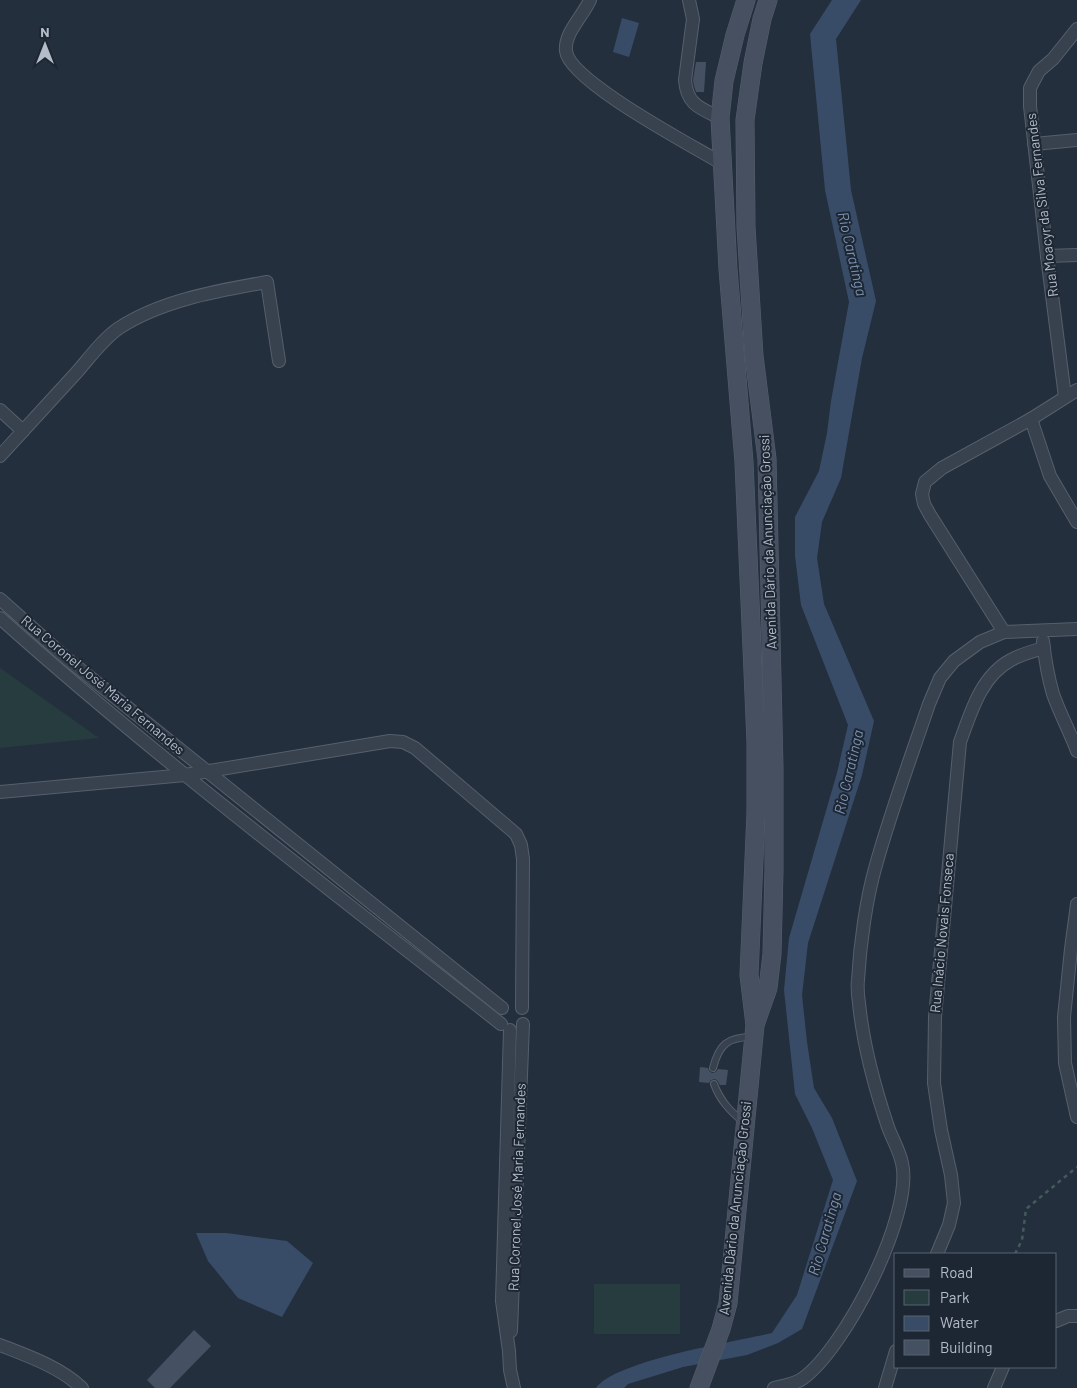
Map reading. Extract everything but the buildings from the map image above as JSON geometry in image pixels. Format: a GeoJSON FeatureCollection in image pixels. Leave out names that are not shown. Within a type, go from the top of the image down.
{"type":"FeatureCollection","features":[{"type":"Feature","properties":{"kind":"main road","name":"Avenida Dário da Anunciação Grossi"},"geometry":{"type":"LineString","coordinates":[[699,1388],[721,1329],[728,1303],[754,1031],[749,974],[756,813],[756,741],[744,462],[728,269],[720,118],[724,81],[746,0]]}},
{"type":"Feature","properties":{"kind":"main road","name":"Avenida Dário da Anunciação Grossi"},"geometry":{"type":"LineString","coordinates":[[754,1031],[768,988],[772,954],[774,869],[767,459],[754,356],[746,227],[745,120],[753,64],[762,19],[768,0]]}},
{"type":"Feature","properties":{"kind":"main road"},"geometry":{"type":"LineString","coordinates":[[744,462],[767,459]]}},
{"type":"Feature","properties":{"kind":"street"},"geometry":{"type":"LineString","coordinates":[[590,0],[568,37],[565,50],[568,58],[577,70],[625,107],[721,163]]}},
{"type":"Feature","properties":{"kind":"street"},"geometry":{"type":"LineString","coordinates":[[689,0],[693,19],[686,72],[686,90],[689,99],[698,107],[720,118]]}},
{"type":"Feature","properties":{"kind":"street","name":"Rua Moacyr da Silva Fernandes"},"geometry":{"type":"LineString","coordinates":[[1065,397],[1034,144],[1030,88],[1039,71],[1052,59],[1077,29]]}},
{"type":"Feature","properties":{"kind":"street"},"geometry":{"type":"LineString","coordinates":[[1034,144],[1077,140]]}},
{"type":"Feature","properties":{"kind":"street"},"geometry":{"type":"LineString","coordinates":[[1047,256],[1077,254]]}},
{"type":"Feature","properties":{"kind":"street"},"geometry":{"type":"LineString","coordinates":[[0,456],[117,330],[137,318],[163,308],[220,290],[267,282],[279,361]]}},
{"type":"Feature","properties":{"kind":"street"},"geometry":{"type":"LineString","coordinates":[[1004,632],[924,504],[922,494],[925,482],[942,468],[1031,420],[1077,390]]}},
{"type":"Feature","properties":{"kind":"street"},"geometry":{"type":"LineString","coordinates":[[0,410],[23,431]]}},
{"type":"Feature","properties":{"kind":"street"},"geometry":{"type":"LineString","coordinates":[[1031,420],[1050,476],[1077,522]]}},
{"type":"Feature","properties":{"kind":"street","name":"Rua Coronel José Maria Fernandes"},"geometry":{"type":"LineString","coordinates":[[0,599],[66,658],[502,1008]]}},
{"type":"Feature","properties":{"kind":"street"},"geometry":{"type":"LineString","coordinates":[[0,618],[55,668],[166,761],[185,775],[506,1027],[516,1030],[523,1024],[525,1016],[522,1008],[523,859],[521,845],[516,834],[415,748],[403,742],[390,741],[185,775],[0,792]]}},
{"type":"Feature","properties":{"kind":"street"},"geometry":{"type":"LineString","coordinates":[[774,1388],[801,1380],[819,1365],[837,1342],[856,1312],[879,1263],[895,1222],[903,1190],[902,1163],[887,1124],[871,1070],[861,1018],[857,983],[864,924],[875,867],[926,712],[940,678],[954,661],[980,642],[1004,632],[1071,630],[1077,622]]}},
{"type":"Feature","properties":{"kind":"street"},"geometry":{"type":"LineString","coordinates":[[1042,631],[1047,670],[1054,696],[1070,730],[1077,751]]}},
{"type":"Feature","properties":{"kind":"street","name":"Rua Inácio Novais Fonseca"},"geometry":{"type":"LineString","coordinates":[[937,1253],[954,1203],[951,1174],[941,1130],[934,1083],[935,1018],[960,742],[974,702],[990,677],[1010,660],[1044,648]]}},
{"type":"Feature","properties":{"kind":"street"},"geometry":{"type":"LineString","coordinates":[[166,761],[168,755],[174,752],[183,752]]}},
{"type":"Feature","properties":{"kind":"street"},"geometry":{"type":"LineString","coordinates":[[1077,904],[1074,953],[1064,1017],[1065,1063],[1077,1117]]}},
{"type":"Feature","properties":{"kind":"street"},"geometry":{"type":"LineString","coordinates":[[506,1027],[499,1016],[502,1008],[514,1004],[522,1008]]}},
{"type":"Feature","properties":{"kind":"street","name":"Rua Coronel José Maria Fernandes"},"geometry":{"type":"LineString","coordinates":[[509,1351],[513,1309],[523,1024]]}},
{"type":"Feature","properties":{"kind":"street","name":"Rua Coronel José Maria Fernandes"},"geometry":{"type":"LineString","coordinates":[[506,1027],[502,1301],[510,1370],[514,1388]]}},
{"type":"Feature","properties":{"kind":"street"},"geometry":{"type":"LineString","coordinates":[[1057,1322],[1068,1316],[1077,1316]]}},
{"type":"Feature","properties":{"kind":"street"},"geometry":{"type":"LineString","coordinates":[[0,1344],[61,1373],[82,1388]]}},
{"type":"Feature","properties":{"kind":"street"},"geometry":{"type":"LineString","coordinates":[[885,1388],[894,1358]]}},
{"type":"Feature","properties":{"kind":"street"},"geometry":{"type":"LineString","coordinates":[[994,1388],[1003,1368]]}},
{"type":"Feature","properties":{"kind":"lane"},"geometry":{"type":"LineString","coordinates":[[713,1068],[722,1046],[754,1031]]}},
{"type":"Feature","properties":{"kind":"lane"},"geometry":{"type":"LineString","coordinates":[[714,1084],[726,1108],[745,1124]]}},
{"type":"Feature","properties":{"kind":"path"},"geometry":{"type":"LineString","coordinates":[[1016,1253],[1022,1240],[1026,1209],[1077,1167]]}},
{"type":"Feature","properties":{"kind":"green space"},"geometry":{"type":"Polygon","coordinates":[[[0,668],[99,738],[0,748],[0,668]]]}},
{"type":"Feature","properties":{"kind":"green space"},"geometry":{"type":"Polygon","coordinates":[[[594,1284],[680,1284],[680,1334],[594,1334],[594,1284]]]}},
{"type":"Feature","properties":{"kind":"water","name":"Rio Caratinga"},"geometry":{"type":"Polygon","coordinates":[[[832,0],[861,0],[836,39],[851,190],[876,301],[862,358],[841,478],[822,522],[817,558],[824,604],[874,721],[862,775],[808,943],[802,995],[814,1088],[832,1118],[857,1181],[802,1329],[778,1343],[747,1355],[683,1367],[628,1384],[624,1388],[596,1388],[608,1378],[651,1361],[678,1353],[772,1333],[797,1295],[833,1180],[812,1128],[795,1094],[784,990],[789,938],[837,773],[848,725],[801,605],[795,556],[795,517],[819,471],[849,302],[825,190],[810,34],[832,0]]]}},
{"type":"Feature","properties":{"kind":"water"},"geometry":{"type":"Polygon","coordinates":[[[622,18],[639,23],[629,57],[613,52],[622,18]]]}},
{"type":"Feature","properties":{"kind":"water"},"geometry":{"type":"Polygon","coordinates":[[[196,1233],[226,1233],[287,1241],[313,1263],[282,1317],[238,1298],[208,1261],[196,1233]]]}}]}
